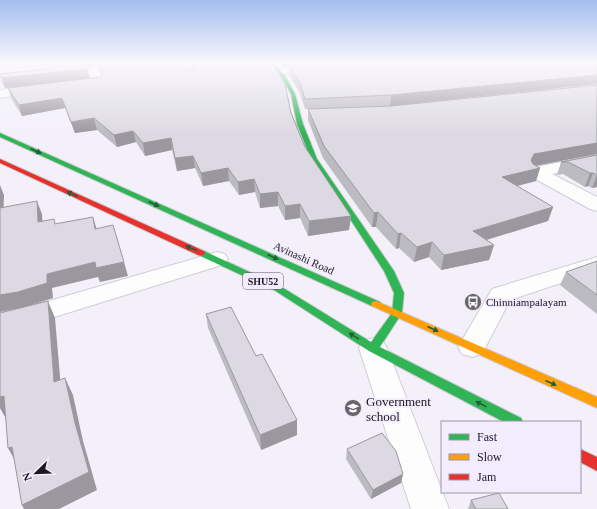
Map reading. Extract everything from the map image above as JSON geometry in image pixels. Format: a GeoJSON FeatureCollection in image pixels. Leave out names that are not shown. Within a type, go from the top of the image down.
{"type":"FeatureCollection","features":[{"type":"Feature","properties":{"kind":"main road"},"geometry":{"type":"LineString","coordinates":[[288,87],[293,94],[300,124],[314,159],[389,271],[399,293],[397,313],[373,348]]}},
{"type":"Feature","properties":{"kind":"main road","name":"Avinashi Road"},"geometry":{"type":"LineString","coordinates":[[0,135],[597,403]]}},
{"type":"Feature","properties":{"kind":"main road","name":"SHU52"},"geometry":{"type":"LineString","coordinates":[[0,161],[184,246],[217,259],[277,288],[373,348],[514,421]]}},
{"type":"Feature","properties":{"kind":"main road"},"geometry":{"type":"LineString","coordinates":[[581,456],[597,464]]}},
{"type":"Feature","properties":{"kind":"street"},"geometry":{"type":"LineString","coordinates":[[0,94],[59,87]]}},
{"type":"Feature","properties":{"kind":"street"},"geometry":{"type":"LineString","coordinates":[[299,115],[314,114]]}},
{"type":"Feature","properties":{"kind":"street"},"geometry":{"type":"LineString","coordinates":[[597,160],[536,172],[597,205]]}},
{"type":"Feature","properties":{"kind":"street"},"geometry":{"type":"LineString","coordinates":[[0,322],[26,317],[217,259]]}},
{"type":"Feature","properties":{"kind":"street"},"geometry":{"type":"LineString","coordinates":[[472,347],[502,296],[597,264]]}},
{"type":"Feature","properties":{"kind":"street"},"geometry":{"type":"LineString","coordinates":[[373,348],[430,509]]}},
{"type":"Feature","properties":{"kind":"building"},"geometry":{"type":"Polygon","coordinates":[[[286,87],[291,113],[305,147],[351,216],[309,221],[300,204],[285,206],[278,192],[260,194],[254,179],[238,182],[228,168],[201,173],[193,156],[175,158],[171,138],[143,143],[133,131],[114,135],[94,118],[71,122],[62,98],[19,105],[8,88],[286,87]]]}},
{"type":"Feature","properties":{"kind":"building"},"geometry":{"type":"Polygon","coordinates":[[[301,87],[476,87],[391,95],[305,99],[301,87]]]}},
{"type":"Feature","properties":{"kind":"building"},"geometry":{"type":"Polygon","coordinates":[[[580,87],[597,87],[597,143],[534,154],[531,160],[533,164],[540,168],[502,177],[553,207],[473,231],[494,245],[444,255],[432,242],[417,247],[401,233],[398,234],[378,212],[374,213],[324,146],[308,109],[391,106],[580,87]]]}},
{"type":"Feature","properties":{"kind":"building"},"geometry":{"type":"Polygon","coordinates":[[[597,155],[597,175],[568,162],[561,162],[597,155]]]}},
{"type":"Feature","properties":{"kind":"building"},"geometry":{"type":"Polygon","coordinates":[[[37,201],[38,222],[54,219],[55,224],[93,217],[95,229],[113,225],[124,262],[96,268],[95,262],[47,274],[47,283],[18,292],[0,295],[0,208],[37,201]]]}},
{"type":"Feature","properties":{"kind":"building"},"geometry":{"type":"Polygon","coordinates":[[[597,261],[597,295],[566,272],[597,261]]]}},
{"type":"Feature","properties":{"kind":"building"},"geometry":{"type":"Polygon","coordinates":[[[48,301],[54,382],[65,378],[75,423],[89,472],[22,505],[12,447],[8,448],[4,396],[0,397],[0,313],[48,301]]]}},
{"type":"Feature","properties":{"kind":"building"},"geometry":{"type":"Polygon","coordinates":[[[231,307],[256,356],[262,354],[297,420],[260,435],[206,314],[231,307]]]}},
{"type":"Feature","properties":{"kind":"building"},"geometry":{"type":"Polygon","coordinates":[[[382,433],[396,451],[403,474],[373,490],[347,449],[382,433]]]}},
{"type":"Feature","properties":{"kind":"building"},"geometry":{"type":"Polygon","coordinates":[[[499,493],[508,509],[476,509],[471,500],[499,493]]]}},
{"type":"Feature","properties":{"kind":"traffic: fast"},"geometry":{"type":"LineString","coordinates":[[289,87],[293,94],[300,124],[314,159],[389,271],[399,293],[397,313],[373,348]]}},
{"type":"Feature","properties":{"kind":"traffic: fast"},"geometry":{"type":"LineString","coordinates":[[0,135],[376,304]]}},
{"type":"Feature","properties":{"kind":"traffic: fast"},"geometry":{"type":"LineString","coordinates":[[201,253],[277,288],[373,348],[514,421]]}},
{"type":"Feature","properties":{"kind":"traffic: slow"},"geometry":{"type":"LineString","coordinates":[[376,304],[597,403]]}},
{"type":"Feature","properties":{"kind":"traffic: jam"},"geometry":{"type":"LineString","coordinates":[[0,161],[201,253]]}},
{"type":"Feature","properties":{"kind":"traffic: jam"},"geometry":{"type":"LineString","coordinates":[[581,456],[597,464]]}},
{"type":"Feature","properties":{"kind":"place","name":"Chinniampalayam"},"geometry":{"type":"Point","coordinates":[473,302]}},
{"type":"Feature","properties":{"kind":"place","name":"Government school"},"geometry":{"type":"Point","coordinates":[353,408]}}]}
